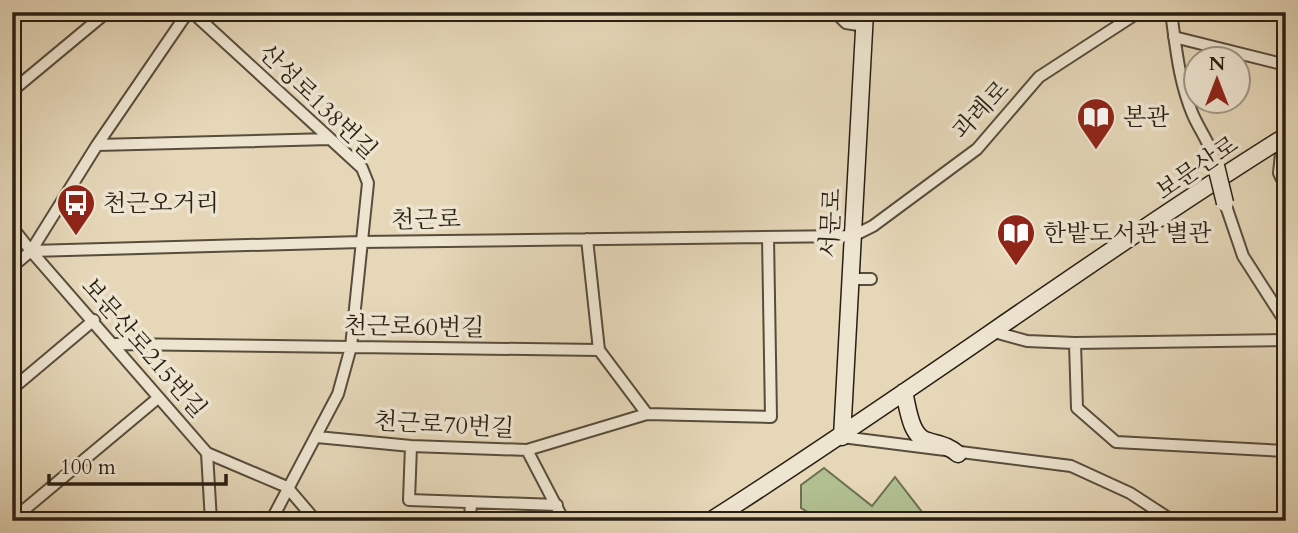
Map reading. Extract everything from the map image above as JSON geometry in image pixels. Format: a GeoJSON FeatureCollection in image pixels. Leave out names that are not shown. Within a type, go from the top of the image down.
{"type":"FeatureCollection","features":[{"type":"Feature","properties":{"kind":"main road","name":"서문로"},"geometry":{"type":"LineString","coordinates":[[842,437],[865,19]]}},
{"type":"Feature","properties":{"kind":"main road","name":"보문산로"},"geometry":{"type":"LineString","coordinates":[[710,521],[842,437],[904,392],[1284,138]]}},
{"type":"Feature","properties":{"kind":"main road"},"geometry":{"type":"LineString","coordinates":[[1216,166],[1224,203]]}},
{"type":"Feature","properties":{"kind":"main road"},"geometry":{"type":"LineString","coordinates":[[904,392],[918,436],[925,441],[946,444],[958,454]]}},
{"type":"Feature","properties":{"kind":"street"},"geometry":{"type":"LineString","coordinates":[[12,91],[107,12]]}},
{"type":"Feature","properties":{"kind":"street"},"geometry":{"type":"LineString","coordinates":[[12,267],[31,251],[97,145],[190,12]]}},
{"type":"Feature","properties":{"kind":"street","name":"산성로138번길"},"geometry":{"type":"LineString","coordinates":[[190,12],[362,168],[368,183],[351,347],[338,394],[317,437],[287,486],[271,521]]}},
{"type":"Feature","properties":{"kind":"street"},"geometry":{"type":"LineString","coordinates":[[835,12],[846,23],[865,19]]}},
{"type":"Feature","properties":{"kind":"street","name":"과례로"},"geometry":{"type":"LineString","coordinates":[[853,236],[873,226],[977,149],[1039,78],[1139,12]]}},
{"type":"Feature","properties":{"kind":"street"},"geometry":{"type":"LineString","coordinates":[[1171,12],[1181,82],[1193,116],[1213,149],[1216,166]]}},
{"type":"Feature","properties":{"kind":"street"},"geometry":{"type":"LineString","coordinates":[[1174,37],[1286,65]]}},
{"type":"Feature","properties":{"kind":"street"},"geometry":{"type":"LineString","coordinates":[[1286,106],[1279,173],[1286,188]]}},
{"type":"Feature","properties":{"kind":"street"},"geometry":{"type":"LineString","coordinates":[[97,145],[330,139]]}},
{"type":"Feature","properties":{"kind":"street"},"geometry":{"type":"LineString","coordinates":[[1224,203],[1243,256],[1286,323]]}},
{"type":"Feature","properties":{"kind":"street"},"geometry":{"type":"LineString","coordinates":[[12,227],[31,251]]}},
{"type":"Feature","properties":{"kind":"street","name":"천근로"},"geometry":{"type":"LineString","coordinates":[[31,251],[361,242],[853,236]]}},
{"type":"Feature","properties":{"kind":"street","name":"천근로70번길"},"geometry":{"type":"LineString","coordinates":[[317,437],[411,446],[527,450],[647,414],[771,417],[768,237]]}},
{"type":"Feature","properties":{"kind":"street"},"geometry":{"type":"LineString","coordinates":[[587,239],[599,350],[647,414]]}},
{"type":"Feature","properties":{"kind":"street","name":"보문산로215번길"},"geometry":{"type":"LineString","coordinates":[[31,251],[116,344],[158,398],[207,453],[211,521]]}},
{"type":"Feature","properties":{"kind":"street"},"geometry":{"type":"LineString","coordinates":[[850,279],[871,279]]}},
{"type":"Feature","properties":{"kind":"street"},"geometry":{"type":"LineString","coordinates":[[12,389],[94,320]]}},
{"type":"Feature","properties":{"kind":"street"},"geometry":{"type":"LineString","coordinates":[[994,332],[1027,341],[1075,343],[1286,340]]}},
{"type":"Feature","properties":{"kind":"street"},"geometry":{"type":"LineString","coordinates":[[1075,343],[1077,408],[1084,417],[1116,442],[1286,451]]}},
{"type":"Feature","properties":{"kind":"street","name":"천근로60번길"},"geometry":{"type":"LineString","coordinates":[[116,344],[599,350]]}},
{"type":"Feature","properties":{"kind":"street"},"geometry":{"type":"LineString","coordinates":[[12,520],[158,398]]}},
{"type":"Feature","properties":{"kind":"street"},"geometry":{"type":"LineString","coordinates":[[842,437],[958,454],[1027,459],[1070,466],[1130,493],[1173,521]]}},
{"type":"Feature","properties":{"kind":"street"},"geometry":{"type":"LineString","coordinates":[[411,446],[409,500],[556,505]]}},
{"type":"Feature","properties":{"kind":"street"},"geometry":{"type":"LineString","coordinates":[[527,450],[564,521]]}},
{"type":"Feature","properties":{"kind":"street"},"geometry":{"type":"LineString","coordinates":[[207,453],[287,486],[316,521]]}},
{"type":"Feature","properties":{"kind":"street"},"geometry":{"type":"LineString","coordinates":[[470,521],[471,502]]}},
{"type":"Feature","properties":{"kind":"green space"},"geometry":{"type":"Polygon","coordinates":[[[824,468],[872,506],[895,477],[929,521],[822,521],[801,508],[801,485],[824,468]]]}},
{"type":"Feature","properties":{"kind":"place","name":"본관"},"geometry":{"type":"Point","coordinates":[1096,151]}},
{"type":"Feature","properties":{"kind":"place","name":"천근오거리"},"geometry":{"type":"Point","coordinates":[76,237]}},
{"type":"Feature","properties":{"kind":"place","name":"한밭도서관 별관"},"geometry":{"type":"Point","coordinates":[1016,267]}}]}
